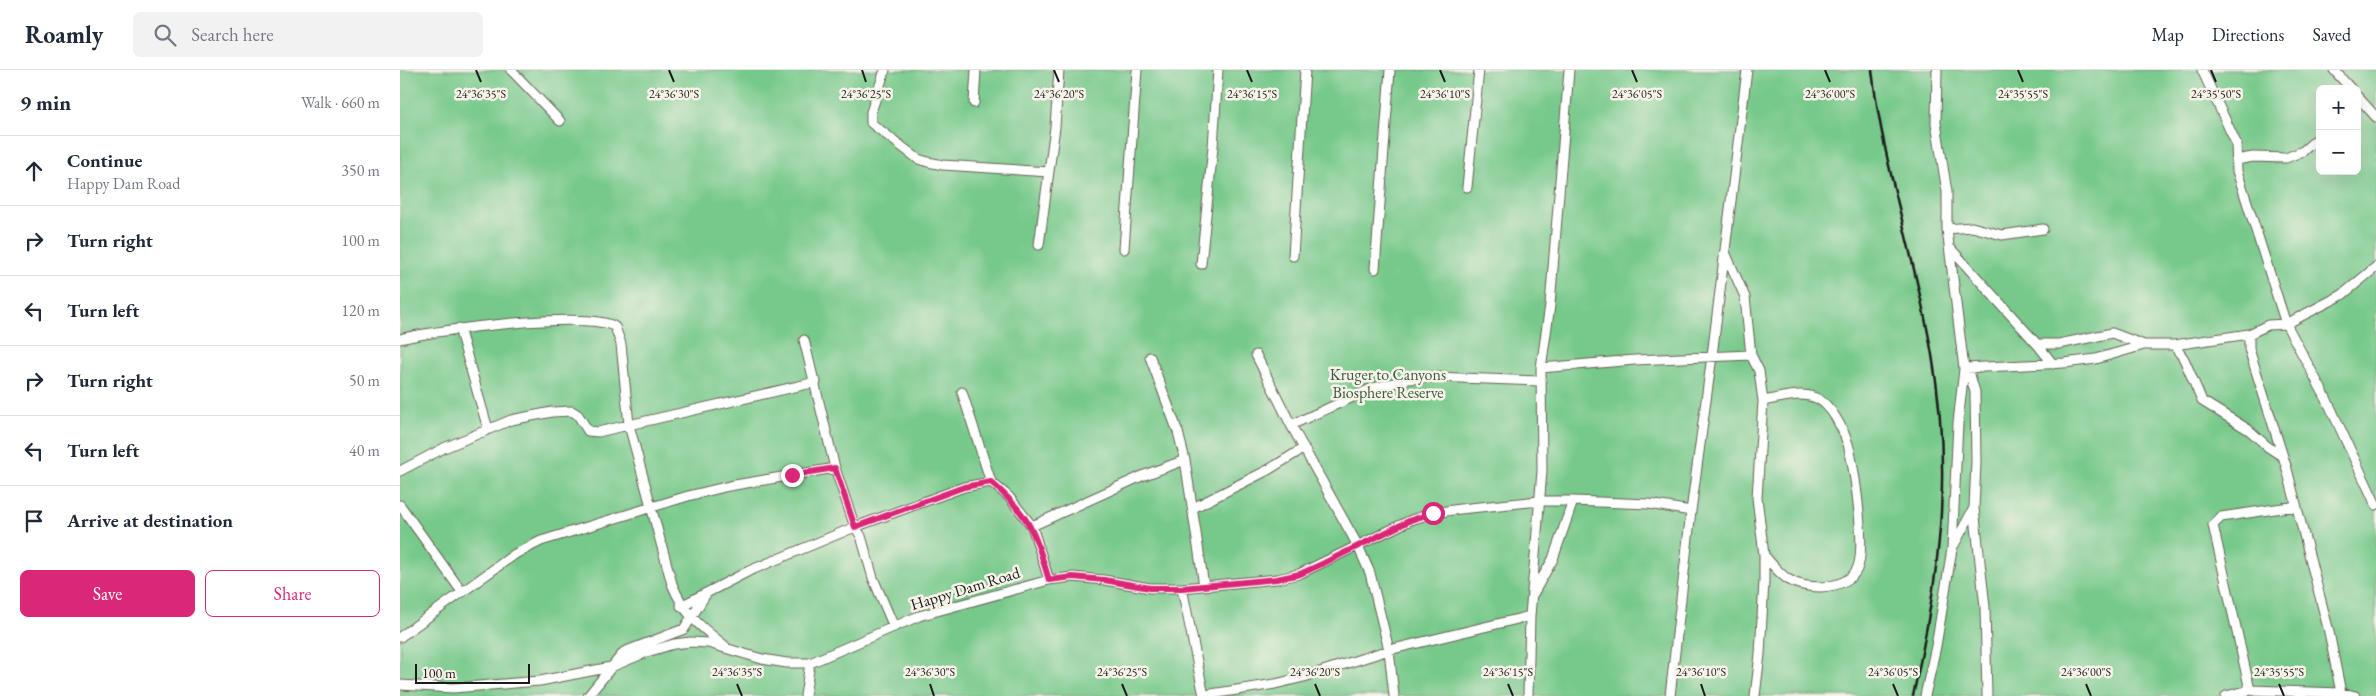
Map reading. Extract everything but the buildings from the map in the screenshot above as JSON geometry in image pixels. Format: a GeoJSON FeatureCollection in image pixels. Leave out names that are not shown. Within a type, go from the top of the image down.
{"type":"FeatureCollection","features":[{"type":"Feature","properties":{"kind":"street"},"geometry":{"type":"LineString","coordinates":[[511,70],[560,121]]}},
{"type":"Feature","properties":{"kind":"street"},"geometry":{"type":"LineString","coordinates":[[885,70],[872,112],[871,123],[918,159],[943,165],[1048,172]]}},
{"type":"Feature","properties":{"kind":"street"},"geometry":{"type":"LineString","coordinates":[[974,103],[976,70]]}},
{"type":"Feature","properties":{"kind":"street"},"geometry":{"type":"LineString","coordinates":[[1039,244],[1055,127],[1058,70]]}},
{"type":"Feature","properties":{"kind":"street"},"geometry":{"type":"LineString","coordinates":[[1124,249],[1137,70]]}},
{"type":"Feature","properties":{"kind":"street"},"geometry":{"type":"LineString","coordinates":[[1201,264],[1213,147],[1218,70]]}},
{"type":"Feature","properties":{"kind":"street"},"geometry":{"type":"LineString","coordinates":[[1294,256],[1305,70]]}},
{"type":"Feature","properties":{"kind":"street"},"geometry":{"type":"LineString","coordinates":[[1375,269],[1390,70]]}},
{"type":"Feature","properties":{"kind":"street"},"geometry":{"type":"LineString","coordinates":[[1467,187],[1479,70]]}},
{"type":"Feature","properties":{"kind":"street"},"geometry":{"type":"LineString","coordinates":[[1528,696],[1530,616],[1542,470],[1540,380],[1550,305],[1569,70]]}},
{"type":"Feature","properties":{"kind":"street"},"geometry":{"type":"LineString","coordinates":[[1670,696],[1691,511],[1747,70]]}},
{"type":"Feature","properties":{"kind":"street"},"geometry":{"type":"LineString","coordinates":[[1937,70],[1936,123],[1947,192],[1949,248],[1966,368],[1975,392],[1974,508],[1985,607],[1987,696]]}},
{"type":"Feature","properties":{"kind":"street"},"geometry":{"type":"LineString","coordinates":[[2202,70],[2236,143],[2237,171],[2252,223],[2286,324],[2334,414],[2376,505]]}},
{"type":"Feature","properties":{"kind":"street"},"geometry":{"type":"LineString","coordinates":[[2334,70],[2347,85]]}},
{"type":"Feature","properties":{"kind":"street"},"geometry":{"type":"LineString","coordinates":[[2361,102],[2376,118]]}},
{"type":"Feature","properties":{"kind":"street"},"geometry":{"type":"LineString","coordinates":[[2236,160],[2253,157],[2280,159],[2291,157],[2303,151],[2316,140]]}},
{"type":"Feature","properties":{"kind":"street"},"geometry":{"type":"LineString","coordinates":[[1947,228],[1972,227],[2002,235],[2043,229]]}},
{"type":"Feature","properties":{"kind":"street"},"geometry":{"type":"LineString","coordinates":[[1949,248],[2053,364]]}},
{"type":"Feature","properties":{"kind":"street"},"geometry":{"type":"LineString","coordinates":[[1724,251],[1744,298],[1751,355],[1759,371],[1763,401],[1757,498],[1764,555],[1761,646],[1755,696]]}},
{"type":"Feature","properties":{"kind":"street"},"geometry":{"type":"LineString","coordinates":[[1966,368],[2053,364],[2111,356],[2144,345],[2174,345],[2249,334],[2268,325],[2286,324],[2342,295],[2376,267]]}},
{"type":"Feature","properties":{"kind":"street"},"geometry":{"type":"LineString","coordinates":[[400,339],[459,328],[580,321],[611,324],[618,332],[621,344],[630,425],[665,562],[682,606],[692,618],[727,648]]}},
{"type":"Feature","properties":{"kind":"street"},"geometry":{"type":"LineString","coordinates":[[459,328],[488,429]]}},
{"type":"Feature","properties":{"kind":"street"},"geometry":{"type":"LineString","coordinates":[[2037,344],[2059,344],[2112,333],[2144,345]]}},
{"type":"Feature","properties":{"kind":"street"},"geometry":{"type":"LineString","coordinates":[[2249,334],[2249,349],[2296,506],[2329,632],[2341,693]]}},
{"type":"Feature","properties":{"kind":"street"},"geometry":{"type":"LineString","coordinates":[[804,340],[816,382],[835,468],[855,527],[861,536],[882,602],[894,627]]}},
{"type":"Feature","properties":{"kind":"street"},"geometry":{"type":"LineString","coordinates":[[2174,345],[2184,359],[2202,401],[2249,430],[2268,447],[2282,456]]}},
{"type":"Feature","properties":{"kind":"street"},"geometry":{"type":"LineString","coordinates":[[1256,355],[1291,425],[1358,546],[1370,573],[1379,602],[1389,650],[1394,696]]}},
{"type":"Feature","properties":{"kind":"street"},"geometry":{"type":"LineString","coordinates":[[1541,368],[1751,355]]}},
{"type":"Feature","properties":{"kind":"street"},"geometry":{"type":"LineString","coordinates":[[1150,357],[1178,432],[1185,460],[1204,586]]}},
{"type":"Feature","properties":{"kind":"street"},"geometry":{"type":"LineString","coordinates":[[1925,696],[1936,646],[1952,548],[1958,423],[1966,368]]}},
{"type":"Feature","properties":{"kind":"street"},"geometry":{"type":"LineString","coordinates":[[1291,425],[1373,388],[1409,379],[1434,377],[1540,380]]}},
{"type":"Feature","properties":{"kind":"street"},"geometry":{"type":"LineString","coordinates":[[400,471],[444,448],[488,429],[525,416],[566,411],[575,412],[585,429],[592,432],[816,382]]}},
{"type":"Feature","properties":{"kind":"street"},"geometry":{"type":"LineString","coordinates":[[962,392],[991,482],[1009,497],[1032,526],[1049,580]]}},
{"type":"Feature","properties":{"kind":"street"},"geometry":{"type":"LineString","coordinates":[[1763,401],[1808,395],[1818,398],[1826,405],[1840,426],[1848,444],[1861,541],[1857,569],[1851,576],[1835,585],[1802,586],[1791,582],[1781,575],[1764,555]]}},
{"type":"Feature","properties":{"kind":"street"},"geometry":{"type":"LineString","coordinates":[[1193,508],[1304,448]]}},
{"type":"Feature","properties":{"kind":"street"},"geometry":{"type":"LineString","coordinates":[[1032,526],[1142,476],[1185,460]]}},
{"type":"Feature","properties":{"kind":"street"},"geometry":{"type":"LineString","coordinates":[[400,638],[515,554],[542,541],[652,507],[729,486],[835,468]]}},
{"type":"Feature","properties":{"kind":"street"},"geometry":{"type":"LineString","coordinates":[[682,606],[749,572],[855,527],[964,487],[991,482]]}},
{"type":"Feature","properties":{"kind":"street","name":"Happy Dam Road"},"geometry":{"type":"LineString","coordinates":[[400,685],[452,688],[540,681],[611,667],[647,652],[674,644],[708,643],[762,659],[787,663],[810,663],[919,616],[1049,580],[1073,577],[1150,588],[1182,588],[1277,579],[1300,574],[1411,520],[1433,513],[1539,501],[1649,504],[1691,511]]}},
{"type":"Feature","properties":{"kind":"street"},"geometry":{"type":"LineString","coordinates":[[1532,596],[1553,559],[1566,528],[1573,501]]}},
{"type":"Feature","properties":{"kind":"street"},"geometry":{"type":"LineString","coordinates":[[400,506],[462,592]]}},
{"type":"Feature","properties":{"kind":"street"},"geometry":{"type":"LineString","coordinates":[[2250,690],[2213,525],[2221,517],[2296,506]]}},
{"type":"Feature","properties":{"kind":"street"},"geometry":{"type":"LineString","coordinates":[[1952,548],[1974,508]]}},
{"type":"Feature","properties":{"kind":"street"},"geometry":{"type":"LineString","coordinates":[[1182,588],[1205,695],[1276,684],[1389,650],[1530,616]]}},
{"type":"Feature","properties":{"kind":"street"},"geometry":{"type":"LineString","coordinates":[[588,696],[624,652],[680,632],[687,626],[706,594]]}},
{"type":"Feature","properties":{"kind":"street"},"geometry":{"type":"LineString","coordinates":[[805,696],[810,663]]}},
{"type":"Feature","properties":{"kind":"street"},"geometry":{"type":"LineString","coordinates":[[2226,696],[2250,690],[2341,693],[2355,696]]}},
{"type":"Feature","properties":{"kind":"green space","name":"Kruger to Canyons Biosphere Reserve"},"geometry":{"type":"Polygon","coordinates":[[[400,70],[2376,70],[2376,696],[400,696],[400,70]]]}},
{"type":"Feature","properties":{"kind":"railway"},"geometry":{"type":"LineString","coordinates":[[1872,70],[1884,142],[1932,355],[1942,442],[1942,485],[1936,568],[1930,610],[1913,696]]}},
{"type":"Feature","properties":{"kind":"route"},"geometry":{"type":"LineString","coordinates":[[792,475],[835,468],[855,527],[964,487],[991,482],[1009,497],[1032,526],[1049,580],[1073,577],[1150,588],[1182,588],[1277,579],[1300,574],[1411,520],[1433,513]]}}]}
